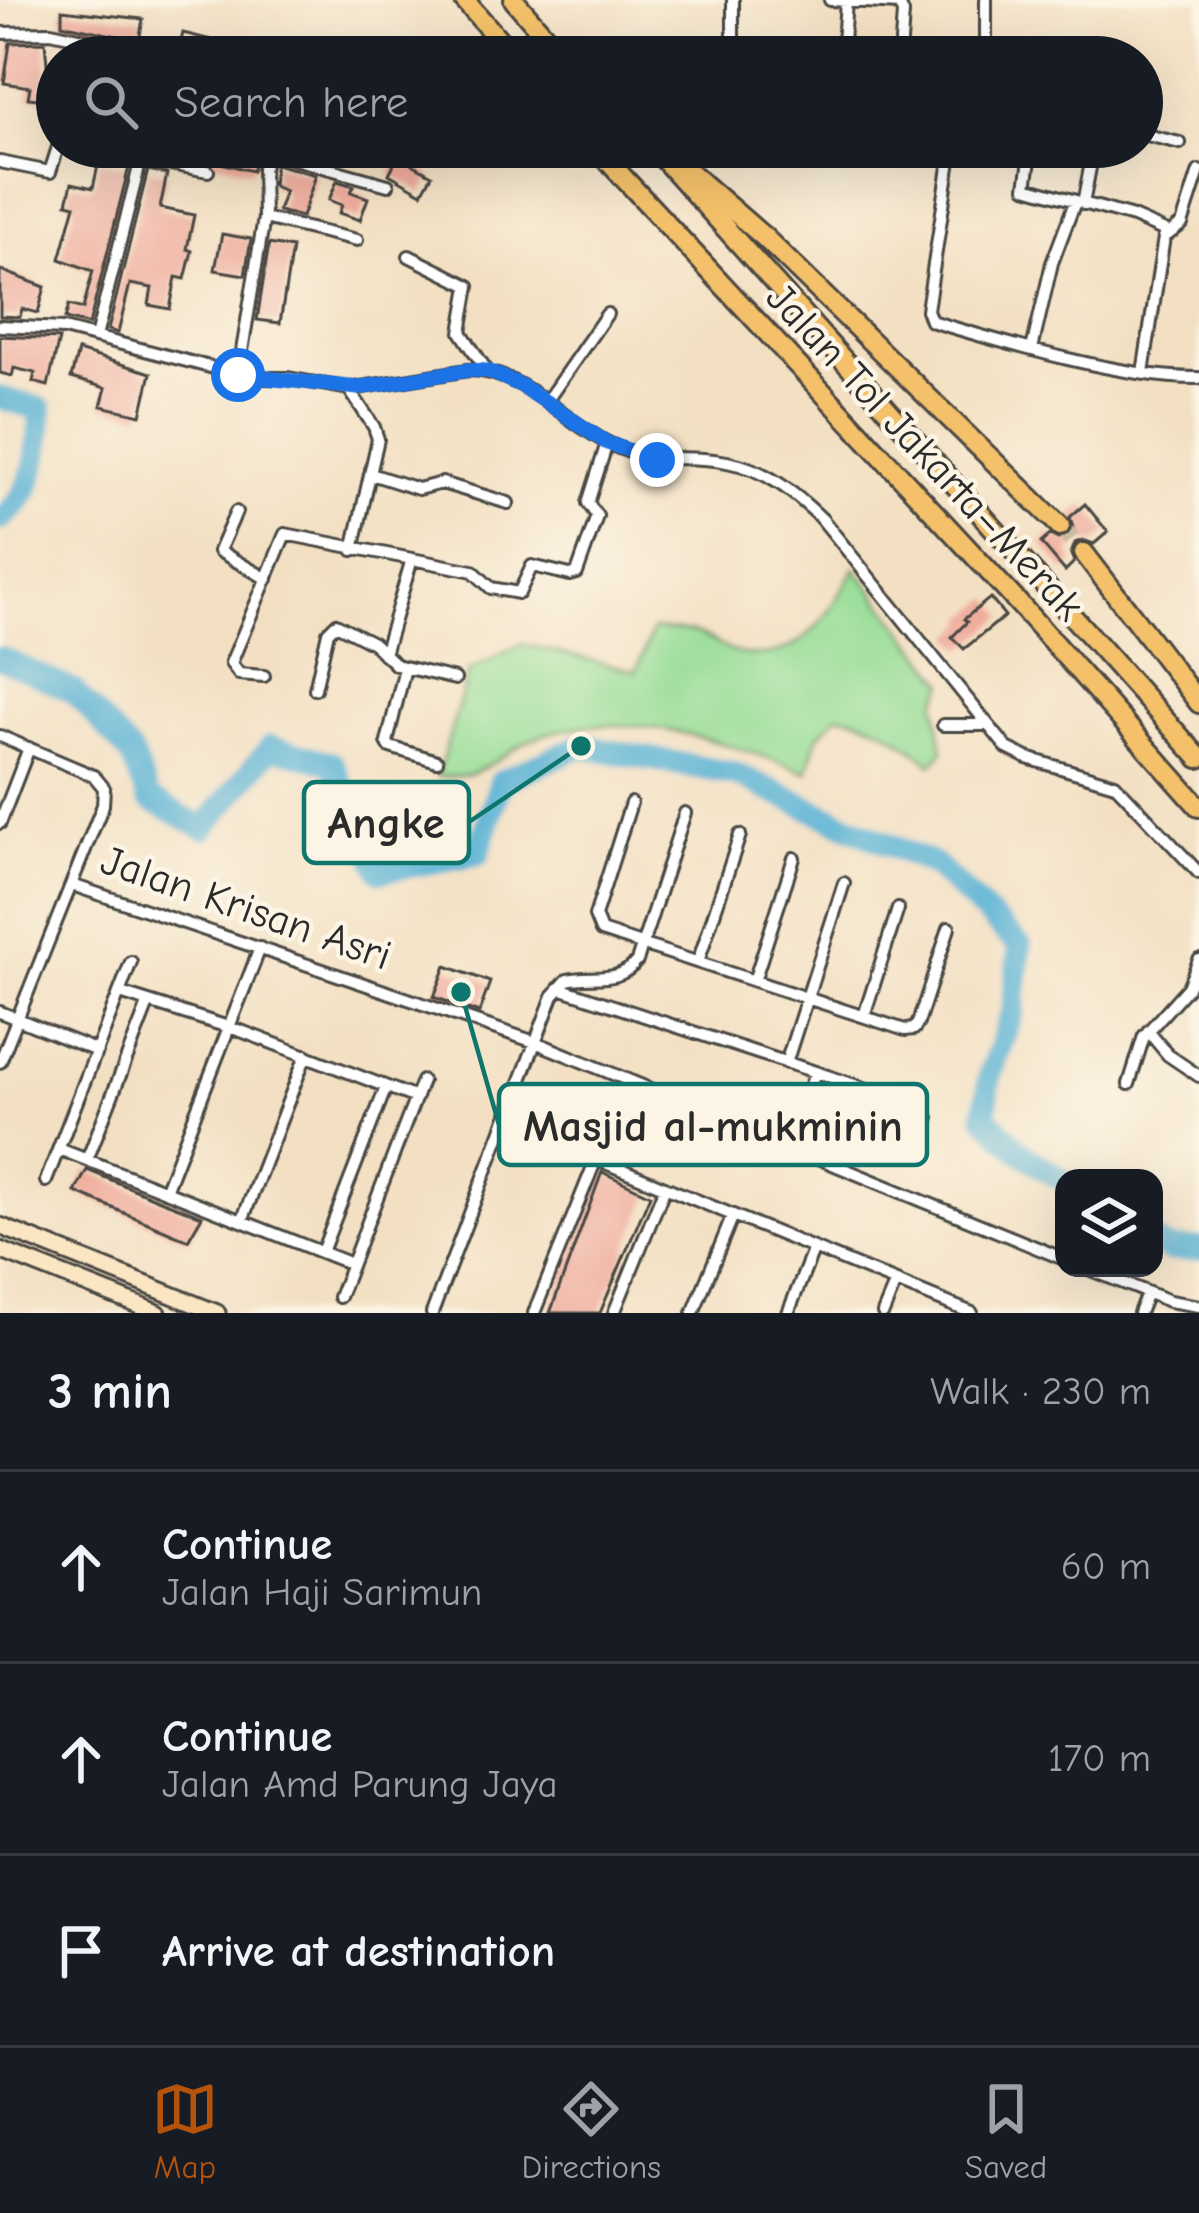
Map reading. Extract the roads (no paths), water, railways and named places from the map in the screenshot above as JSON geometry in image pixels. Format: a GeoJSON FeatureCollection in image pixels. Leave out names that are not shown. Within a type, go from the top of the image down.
{"type":"FeatureCollection","features":[{"type":"Feature","properties":{"kind":"highway"},"geometry":{"type":"LineString","coordinates":[[464,0],[496,36]]}},
{"type":"Feature","properties":{"kind":"highway"},"geometry":{"type":"LineString","coordinates":[[514,0],[545,36]]}},
{"type":"Feature","properties":{"kind":"highway","name":"Jalan Tol Jakarta–Merak"},"geometry":{"type":"LineString","coordinates":[[614,168],[1020,605],[1199,808]]}},
{"type":"Feature","properties":{"kind":"highway","name":"Jalan Tol Jakarta–Merak"},"geometry":{"type":"LineString","coordinates":[[674,168],[1199,758]]}},
{"type":"Feature","properties":{"kind":"highway"},"geometry":{"type":"LineString","coordinates":[[685,168],[765,238],[1060,526]]}},
{"type":"Feature","properties":{"kind":"highway"},"geometry":{"type":"LineString","coordinates":[[1084,553],[1199,704]]}},
{"type":"Feature","properties":{"kind":"street"},"geometry":{"type":"LineString","coordinates":[[733,36],[734,0]]}},
{"type":"Feature","properties":{"kind":"street"},"geometry":{"type":"LineString","coordinates":[[830,0],[895,2],[902,8],[901,36]]}},
{"type":"Feature","properties":{"kind":"street"},"geometry":{"type":"LineString","coordinates":[[986,0],[986,36]]}},
{"type":"Feature","properties":{"kind":"street"},"geometry":{"type":"LineString","coordinates":[[844,36],[846,1]]}},
{"type":"Feature","properties":{"kind":"street"},"geometry":{"type":"LineString","coordinates":[[0,33],[68,36]]}},
{"type":"Feature","properties":{"kind":"street"},"geometry":{"type":"LineString","coordinates":[[1163,139],[1180,143]]}},
{"type":"Feature","properties":{"kind":"street"},"geometry":{"type":"LineString","coordinates":[[0,162],[50,172],[51,168]]}},
{"type":"Feature","properties":{"kind":"street"},"geometry":{"type":"LineString","coordinates":[[96,337],[134,168]]}},
{"type":"Feature","properties":{"kind":"street"},"geometry":{"type":"LineString","coordinates":[[195,168],[208,171]]}},
{"type":"Feature","properties":{"kind":"street"},"geometry":{"type":"LineString","coordinates":[[238,375],[265,218],[263,168]]}},
{"type":"Feature","properties":{"kind":"street"},"geometry":{"type":"LineString","coordinates":[[327,168],[388,185]]}},
{"type":"Feature","properties":{"kind":"street"},"geometry":{"type":"LineString","coordinates":[[949,168],[927,316],[1032,349],[1143,373],[1199,378]]}},
{"type":"Feature","properties":{"kind":"street"},"geometry":{"type":"LineString","coordinates":[[1029,168],[1026,187],[1156,225],[1166,236]]}},
{"type":"Feature","properties":{"kind":"street"},"geometry":{"type":"LineString","coordinates":[[1032,349],[1052,263],[1079,203],[1088,168]]}},
{"type":"Feature","properties":{"kind":"street"},"geometry":{"type":"LineString","coordinates":[[1143,373],[1166,236],[1182,224],[1199,171]]}},
{"type":"Feature","properties":{"kind":"street"},"geometry":{"type":"LineString","coordinates":[[265,218],[357,240]]}},
{"type":"Feature","properties":{"kind":"street"},"geometry":{"type":"LineString","coordinates":[[409,256],[469,286],[460,332],[488,371]]}},
{"type":"Feature","properties":{"kind":"street"},"geometry":{"type":"LineString","coordinates":[[546,402],[608,314]]}},
{"type":"Feature","properties":{"kind":"street"},"geometry":{"type":"LineString","coordinates":[[0,326],[64,329],[238,375],[349,388],[488,371],[522,386],[607,443],[657,460],[725,461],[754,471],[792,491],[850,550],[986,725],[1017,753],[1114,784],[1199,873]]}},
{"type":"Feature","properties":{"kind":"street"},"geometry":{"type":"LineString","coordinates":[[349,388],[376,433],[353,550]]}},
{"type":"Feature","properties":{"kind":"street"},"geometry":{"type":"LineString","coordinates":[[264,676],[239,674],[231,663],[287,533],[473,571],[491,588],[515,594],[524,589],[532,566],[575,574],[597,516],[587,503],[607,443]]}},
{"type":"Feature","properties":{"kind":"street"},"geometry":{"type":"LineString","coordinates":[[371,474],[418,489],[442,484],[508,503]]}},
{"type":"Feature","properties":{"kind":"street"},"geometry":{"type":"LineString","coordinates":[[236,512],[219,551],[267,579]]}},
{"type":"Feature","properties":{"kind":"street"},"geometry":{"type":"LineString","coordinates":[[384,654],[412,559]]}},
{"type":"Feature","properties":{"kind":"street"},"geometry":{"type":"LineString","coordinates":[[315,688],[333,625],[374,643],[405,668],[455,679]]}},
{"type":"Feature","properties":{"kind":"street"},"geometry":{"type":"LineString","coordinates":[[405,668],[387,742],[436,761]]}},
{"type":"Feature","properties":{"kind":"street"},"geometry":{"type":"LineString","coordinates":[[943,725],[986,725]]}},
{"type":"Feature","properties":{"kind":"street","name":"Jalan Krisan Asri"},"geometry":{"type":"LineString","coordinates":[[0,736],[94,776],[104,788],[103,805],[73,884],[535,1042],[1055,1255]]}},
{"type":"Feature","properties":{"kind":"street"},"geometry":{"type":"LineString","coordinates":[[0,823],[29,748]]}},
{"type":"Feature","properties":{"kind":"street"},"geometry":{"type":"LineString","coordinates":[[631,803],[596,924],[601,931],[905,1030],[914,1029],[949,928]]}},
{"type":"Feature","properties":{"kind":"street"},"geometry":{"type":"LineString","coordinates":[[432,1313],[559,988],[567,980],[631,969],[685,813]]}},
{"type":"Feature","properties":{"kind":"street"},"geometry":{"type":"LineString","coordinates":[[698,962],[740,835]]}},
{"type":"Feature","properties":{"kind":"street"},"geometry":{"type":"LineString","coordinates":[[754,981],[794,858]]}},
{"type":"Feature","properties":{"kind":"street"},"geometry":{"type":"LineString","coordinates":[[787,1063],[844,883]]}},
{"type":"Feature","properties":{"kind":"street"},"geometry":{"type":"LineString","coordinates":[[0,1062],[73,884]]}},
{"type":"Feature","properties":{"kind":"street"},"geometry":{"type":"LineString","coordinates":[[863,1016],[898,909]]}},
{"type":"Feature","properties":{"kind":"street"},"geometry":{"type":"LineString","coordinates":[[165,1191],[260,948]]}},
{"type":"Feature","properties":{"kind":"street"},"geometry":{"type":"LineString","coordinates":[[1129,1084],[1148,1030],[1188,987],[1199,960]]}},
{"type":"Feature","properties":{"kind":"street"},"geometry":{"type":"LineString","coordinates":[[46,1181],[131,962]]}},
{"type":"Feature","properties":{"kind":"street"},"geometry":{"type":"LineString","coordinates":[[559,988],[927,1111],[917,1150]]}},
{"type":"Feature","properties":{"kind":"street"},"geometry":{"type":"LineString","coordinates":[[120,993],[229,1027],[416,1098]]}},
{"type":"Feature","properties":{"kind":"street"},"geometry":{"type":"LineString","coordinates":[[87,1160],[148,1004]]}},
{"type":"Feature","properties":{"kind":"street"},"geometry":{"type":"LineString","coordinates":[[0,1012],[97,1051]]}},
{"type":"Feature","properties":{"kind":"street"},"geometry":{"type":"LineString","coordinates":[[1148,1030],[1168,1055],[1199,1076]]}},
{"type":"Feature","properties":{"kind":"street"},"geometry":{"type":"LineString","coordinates":[[242,1221],[306,1055]]}},
{"type":"Feature","properties":{"kind":"street"},"geometry":{"type":"LineString","coordinates":[[802,1110],[815,1072]]}},
{"type":"Feature","properties":{"kind":"street"},"geometry":{"type":"LineString","coordinates":[[534,1313],[628,1080]]}},
{"type":"Feature","properties":{"kind":"street"},"geometry":{"type":"LineString","coordinates":[[339,1297],[422,1081]]}},
{"type":"Feature","properties":{"kind":"street"},"geometry":{"type":"LineString","coordinates":[[322,1252],[386,1087]]}},
{"type":"Feature","properties":{"kind":"street"},"geometry":{"type":"LineString","coordinates":[[855,1137],[870,1090]]}},
{"type":"Feature","properties":{"kind":"street"},"geometry":{"type":"LineString","coordinates":[[59,1149],[351,1264]]}},
{"type":"Feature","properties":{"kind":"street"},"geometry":{"type":"LineString","coordinates":[[596,1159],[972,1313]]}},
{"type":"Feature","properties":{"kind":"street"},"geometry":{"type":"LineString","coordinates":[[614,1313],[665,1187]]}},
{"type":"Feature","properties":{"kind":"street"},"geometry":{"type":"LineString","coordinates":[[693,1313],[733,1215]]}},
{"type":"Feature","properties":{"kind":"street"},"geometry":{"type":"LineString","coordinates":[[0,1226],[218,1313]]}},
{"type":"Feature","properties":{"kind":"street"},"geometry":{"type":"LineString","coordinates":[[788,1313],[814,1248]]}},
{"type":"Feature","properties":{"kind":"street"},"geometry":{"type":"LineString","coordinates":[[0,1250],[158,1313]]}},
{"type":"Feature","properties":{"kind":"street"},"geometry":{"type":"LineString","coordinates":[[1108,1277],[1199,1306]]}},
{"type":"Feature","properties":{"kind":"street"},"geometry":{"type":"LineString","coordinates":[[883,1313],[896,1282]]}},
{"type":"Feature","properties":{"kind":"street"},"geometry":{"type":"LineString","coordinates":[[1139,1313],[1147,1293]]}},
{"type":"Feature","properties":{"kind":"waterway"},"geometry":{"type":"LineString","coordinates":[[0,398],[41,409],[29,484],[0,519]]}},
{"type":"Feature","properties":{"kind":"waterway"},"geometry":{"type":"LineString","coordinates":[[0,658],[73,691],[131,754],[149,799],[204,828],[271,747],[332,763],[381,871],[478,854],[501,781],[581,746],[735,774],[934,865],[1020,946],[1013,1012],[990,1073],[985,1116],[1021,1152],[1055,1175]]}},
{"type":"Feature","properties":{"kind":"waterway"},"geometry":{"type":"LineString","coordinates":[[1163,1246],[1199,1249]]}},
{"type":"Feature","properties":{"kind":"tunnel"},"geometry":{"type":"LineString","coordinates":[[1060,526],[1084,553]]}},
{"type":"Feature","properties":{"kind":"place","name":"Angke"},"geometry":{"type":"Point","coordinates":[581,746]}},
{"type":"Feature","properties":{"kind":"place","name":"Masjid al-mukminin"},"geometry":{"type":"Point","coordinates":[461,992]}}]}
